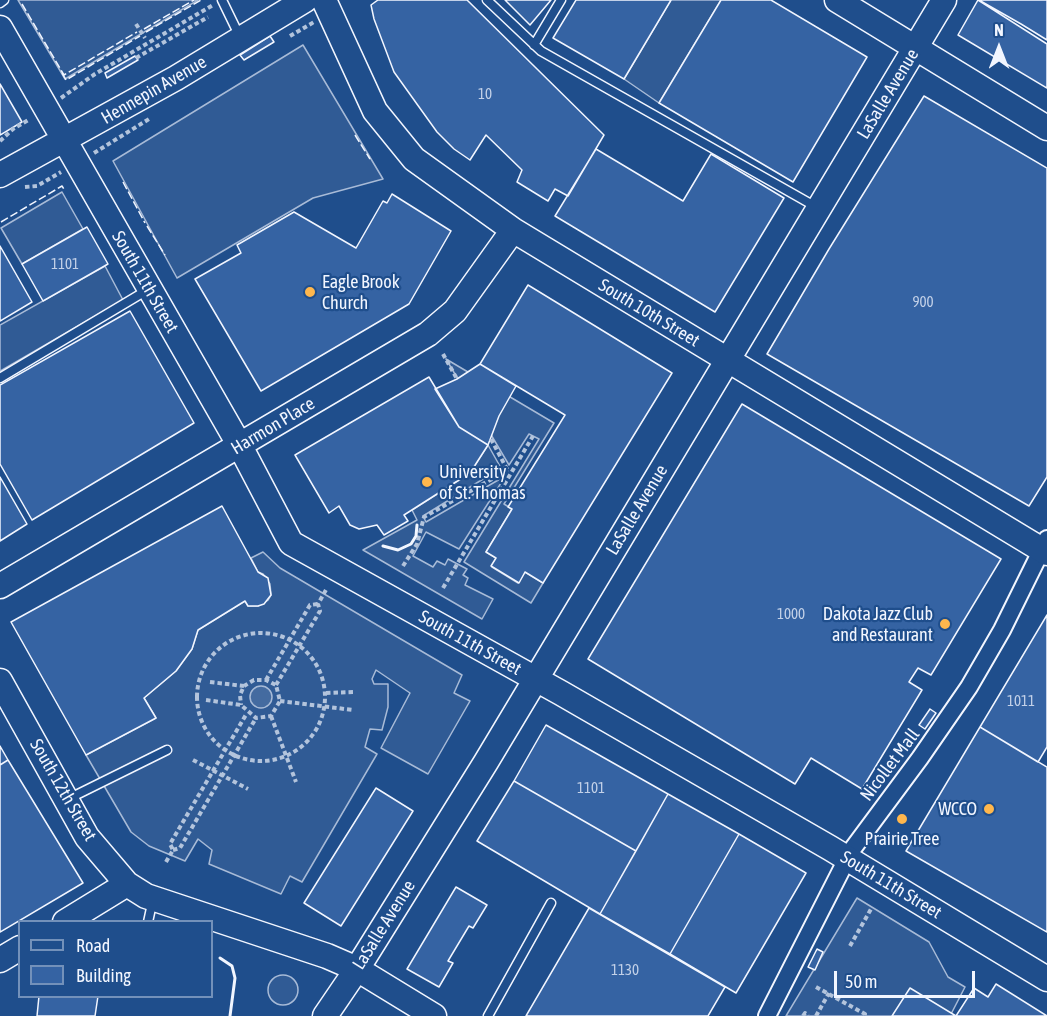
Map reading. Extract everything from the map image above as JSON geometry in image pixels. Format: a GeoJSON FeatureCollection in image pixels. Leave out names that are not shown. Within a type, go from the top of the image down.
{"type":"FeatureCollection","features":[{"type":"Feature","properties":{"kind":"street","name":"Hennepin Avenue"},"geometry":{"type":"LineString","coordinates":[[9,181],[63,140],[306,0]]}},
{"type":"Feature","properties":{"kind":"street","name":"South 10th Street"},"geometry":{"type":"LineString","coordinates":[[324,0],[375,111],[414,159],[513,230],[1045,547]]}},
{"type":"Feature","properties":{"kind":"street"},"geometry":{"type":"LineString","coordinates":[[837,0],[1047,128]]}},
{"type":"Feature","properties":{"kind":"street","name":"LaSalle Avenue"},"geometry":{"type":"LineString","coordinates":[[325,1016],[357,969],[536,679],[944,0]]}},
{"type":"Feature","properties":{"kind":"street","name":"South 11th Street"},"geometry":{"type":"LineString","coordinates":[[0,28],[240,446],[291,543],[536,679],[848,859],[1047,979]]}},
{"type":"Feature","properties":{"kind":"street","name":"Harmon Place"},"geometry":{"type":"LineString","coordinates":[[0,586],[443,324],[455,311],[513,230]]}},
{"type":"Feature","properties":{"kind":"street","name":"Nicollet Mall"},"geometry":{"type":"LineString","coordinates":[[767,1016],[848,859],[865,831],[920,758],[969,687],[1045,547]]}},
{"type":"Feature","properties":{"kind":"street","name":"South 12th Street"},"geometry":{"type":"LineString","coordinates":[[0,681],[87,837],[151,910],[192,920]]}},
{"type":"Feature","properties":{"kind":"street"},"geometry":{"type":"LineString","coordinates":[[67,920],[128,884]]}},
{"type":"Feature","properties":{"kind":"street","name":"South 12th Street"},"geometry":{"type":"LineString","coordinates":[[213,925],[305,948],[357,969],[434,1016]]}},
{"type":"Feature","properties":{"kind":"street"},"geometry":{"type":"LineString","coordinates":[[0,960],[18,949]]}},
{"type":"Feature","properties":{"kind":"lane"},"geometry":{"type":"LineString","coordinates":[[0,3],[4,0]]}},
{"type":"Feature","properties":{"kind":"lane"},"geometry":{"type":"LineString","coordinates":[[222,0],[241,39]]}},
{"type":"Feature","properties":{"kind":"lane"},"geometry":{"type":"LineString","coordinates":[[487,0],[541,51],[819,209]]}},
{"type":"Feature","properties":{"kind":"lane"},"geometry":{"type":"LineString","coordinates":[[534,45],[561,0]]}},
{"type":"Feature","properties":{"kind":"lane"},"geometry":{"type":"LineString","coordinates":[[0,378],[149,289]]}},
{"type":"Feature","properties":{"kind":"lane"},"geometry":{"type":"LineString","coordinates":[[66,800],[167,750]]}},
{"type":"Feature","properties":{"kind":"lane"},"geometry":{"type":"LineString","coordinates":[[488,1016],[551,903]]}},
{"type":"Feature","properties":{"kind":"path"},"geometry":{"type":"LineString","coordinates":[[64,96],[95,74],[222,0]]}},
{"type":"Feature","properties":{"kind":"path"},"geometry":{"type":"LineString","coordinates":[[136,58],[208,17]]}},
{"type":"Feature","properties":{"kind":"path"},"geometry":{"type":"LineString","coordinates":[[136,24],[145,38]]}},
{"type":"Feature","properties":{"kind":"path"},"geometry":{"type":"LineString","coordinates":[[0,141],[30,118]]}},
{"type":"Feature","properties":{"kind":"path"},"geometry":{"type":"LineString","coordinates":[[9,181],[37,186],[60,172]]}},
{"type":"Feature","properties":{"kind":"path"},"geometry":{"type":"LineString","coordinates":[[443,354],[457,379]]}},
{"type":"Feature","properties":{"kind":"path"},"geometry":{"type":"LineString","coordinates":[[443,588],[509,472],[533,436]]}},
{"type":"Feature","properties":{"kind":"path"},"geometry":{"type":"LineString","coordinates":[[491,440],[509,472]]}},
{"type":"Feature","properties":{"kind":"path"},"geometry":{"type":"LineString","coordinates":[[403,566],[417,544],[423,517],[509,472]]}},
{"type":"Feature","properties":{"kind":"path"},"geometry":{"type":"LineString","coordinates":[[271,716],[280,701],[276,685],[320,611],[318,604],[327,588]]}},
{"type":"Feature","properties":{"kind":"path"},"geometry":{"type":"LineString","coordinates":[[266,680],[310,605],[318,604]]}},
{"type":"Feature","properties":{"kind":"path"},"geometry":{"type":"LineString","coordinates":[[252,633],[276,635],[300,646],[320,671],[326,693],[325,706],[310,740],[287,757],[256,762],[234,757],[209,736],[199,717],[196,691],[205,665],[225,644],[252,633]]}},
{"type":"Feature","properties":{"kind":"path"},"geometry":{"type":"LineString","coordinates":[[271,716],[256,718],[247,713],[241,705],[240,695],[244,686],[254,680],[266,680],[276,685]]}},
{"type":"Feature","properties":{"kind":"path"},"geometry":{"type":"LineString","coordinates":[[210,682],[244,686]]}},
{"type":"Feature","properties":{"kind":"path"},"geometry":{"type":"LineString","coordinates":[[326,693],[354,692]]}},
{"type":"Feature","properties":{"kind":"path"},"geometry":{"type":"LineString","coordinates":[[206,700],[241,705]]}},
{"type":"Feature","properties":{"kind":"path"},"geometry":{"type":"LineString","coordinates":[[280,701],[353,710]]}},
{"type":"Feature","properties":{"kind":"path"},"geometry":{"type":"LineString","coordinates":[[173,850],[170,844],[247,713]]}},
{"type":"Feature","properties":{"kind":"path"},"geometry":{"type":"LineString","coordinates":[[271,716],[296,782]]}},
{"type":"Feature","properties":{"kind":"path"},"geometry":{"type":"LineString","coordinates":[[166,862],[173,850],[180,848],[256,718]]}},
{"type":"Feature","properties":{"kind":"path"},"geometry":{"type":"LineString","coordinates":[[193,760],[248,789]]}},
{"type":"Feature","properties":{"kind":"path"},"geometry":{"type":"LineString","coordinates":[[850,946],[871,909]]}},
{"type":"Feature","properties":{"kind":"path"},"geometry":{"type":"LineString","coordinates":[[816,987],[865,1014],[864,1016]]}},
{"type":"Feature","properties":{"kind":"path"},"geometry":{"type":"LineString","coordinates":[[816,1016],[829,993]]}},
{"type":"Feature","properties":{"kind":"path"},"geometry":{"type":"LineString","coordinates":[[803,1016],[805,1013],[808,1016]]}},
{"type":"Feature","properties":{"kind":"shaded area"},"geometry":{"type":"Polygon","coordinates":[[[18,0],[198,0],[65,79],[18,0]]]}},
{"type":"Feature","properties":{"kind":"shaded area"},"geometry":{"type":"Polygon","coordinates":[[[671,0],[721,0],[659,103],[624,79],[671,0]]]}},
{"type":"Feature","properties":{"kind":"shaded area"},"geometry":{"type":"Polygon","coordinates":[[[303,45],[383,179],[313,198],[177,278],[113,161],[303,45]]]}},
{"type":"Feature","properties":{"kind":"shaded area"},"geometry":{"type":"Polygon","coordinates":[[[62,192],[83,229],[22,264],[1,228],[62,192]]]}},
{"type":"Feature","properties":{"kind":"shaded area"},"geometry":{"type":"Polygon","coordinates":[[[105,266],[123,300],[0,371],[0,325],[105,266]]]}},
{"type":"Feature","properties":{"kind":"shaded area"},"geometry":{"type":"Polygon","coordinates":[[[446,359],[554,423],[504,504],[512,509],[486,552],[496,558],[492,567],[518,583],[525,572],[543,583],[531,603],[464,562],[539,439],[529,434],[509,465],[446,359]]]}},
{"type":"Feature","properties":{"kind":"shaded area"},"geometry":{"type":"Polygon","coordinates":[[[488,445],[501,468],[423,516],[426,522],[500,479],[501,483],[459,549],[426,532],[413,556],[433,567],[437,561],[445,565],[448,559],[467,569],[463,575],[468,578],[465,585],[493,599],[482,619],[363,550],[417,520],[412,510],[470,473],[488,445]]]}},
{"type":"Feature","properties":{"kind":"shaded area"},"geometry":{"type":"Polygon","coordinates":[[[263,552],[280,568],[462,675],[454,693],[470,701],[428,774],[381,748],[410,693],[376,670],[372,679],[374,684],[388,684],[388,707],[382,730],[370,729],[365,747],[377,754],[302,882],[290,876],[281,894],[209,864],[212,850],[198,839],[185,861],[149,846],[131,832],[86,755],[156,718],[144,698],[176,671],[192,649],[198,630],[245,601],[248,606],[258,606],[268,600],[271,595],[270,584],[263,574],[258,572],[251,558],[263,552]]]}},
{"type":"Feature","properties":{"kind":"shaded area"},"geometry":{"type":"Polygon","coordinates":[[[261,686],[269,689],[272,697],[269,705],[261,708],[253,705],[250,697],[253,689],[261,686]]]}},
{"type":"Feature","properties":{"kind":"shaded area"},"geometry":{"type":"Polygon","coordinates":[[[857,898],[929,942],[948,977],[965,987],[950,1016],[786,1016],[857,898]]]}},
{"type":"Feature","properties":{"kind":"shaded area"},"geometry":{"type":"Polygon","coordinates":[[[283,975],[289,976],[297,984],[297,996],[289,1004],[283,1005],[277,1004],[269,996],[268,990],[269,984],[277,976],[283,975]]]}},
{"type":"Feature","properties":{"kind":"building"},"geometry":{"type":"Polygon","coordinates":[[[378,0],[467,0],[604,135],[568,196],[555,189],[548,201],[517,182],[522,170],[486,135],[470,160],[454,149],[437,132],[394,72],[374,19],[371,5],[378,0]]]}},
{"type":"Feature","properties":{"kind":"building"},"geometry":{"type":"Polygon","coordinates":[[[505,0],[551,0],[530,25],[505,0]]]}},
{"type":"Feature","properties":{"kind":"building"},"geometry":{"type":"Polygon","coordinates":[[[576,0],[671,0],[624,79],[553,38],[576,0]]]}},
{"type":"Feature","properties":{"kind":"building"},"geometry":{"type":"Polygon","coordinates":[[[721,0],[771,0],[867,57],[793,182],[659,103],[721,0]]]}},
{"type":"Feature","properties":{"kind":"building"},"geometry":{"type":"Polygon","coordinates":[[[978,0],[1047,44],[1047,88],[958,35],[978,0]]]}},
{"type":"Feature","properties":{"kind":"building"},"geometry":{"type":"Polygon","coordinates":[[[979,0],[1047,0],[1047,40],[1021,24],[979,0]]]}},
{"type":"Feature","properties":{"kind":"building"},"geometry":{"type":"Polygon","coordinates":[[[270,36],[274,42],[244,60],[240,55],[270,36]]]}},
{"type":"Feature","properties":{"kind":"building"},"geometry":{"type":"Polygon","coordinates":[[[135,56],[138,60],[107,78],[105,73],[135,56]]]}},
{"type":"Feature","properties":{"kind":"building"},"geometry":{"type":"Polygon","coordinates":[[[0,84],[22,122],[0,135],[0,84]]]}},
{"type":"Feature","properties":{"kind":"building"},"geometry":{"type":"Polygon","coordinates":[[[924,96],[1047,168],[1047,477],[1029,506],[767,354],[924,96]]]}},
{"type":"Feature","properties":{"kind":"building"},"geometry":{"type":"Polygon","coordinates":[[[596,149],[683,201],[711,154],[784,198],[715,312],[555,216],[596,149]]]}},
{"type":"Feature","properties":{"kind":"building","name":"Eagle Brook Church"},"geometry":{"type":"Polygon","coordinates":[[[392,194],[451,231],[409,304],[261,391],[195,279],[241,253],[237,245],[294,212],[356,248],[383,201],[387,203],[392,194]]]}},
{"type":"Feature","properties":{"kind":"building"},"geometry":{"type":"Polygon","coordinates":[[[87,227],[108,264],[43,301],[22,264],[87,227]]]}},
{"type":"Feature","properties":{"kind":"building"},"geometry":{"type":"Polygon","coordinates":[[[0,246],[32,302],[0,321],[0,246]]]}},
{"type":"Feature","properties":{"kind":"building"},"geometry":{"type":"Polygon","coordinates":[[[528,285],[672,373],[543,583],[525,572],[519,583],[491,566],[496,558],[486,552],[512,509],[508,507],[565,415],[480,364],[528,285]]]}},
{"type":"Feature","properties":{"kind":"building"},"geometry":{"type":"Polygon","coordinates":[[[130,311],[194,423],[32,520],[0,464],[0,385],[130,311]]]}},
{"type":"Feature","properties":{"kind":"building"},"geometry":{"type":"Polygon","coordinates":[[[480,364],[516,386],[499,416],[488,445],[459,427],[435,389],[457,379],[480,364]]]}},
{"type":"Feature","properties":{"kind":"building"},"geometry":{"type":"Polygon","coordinates":[[[429,377],[459,427],[488,445],[470,473],[404,515],[408,521],[384,535],[377,525],[359,529],[350,525],[339,506],[329,513],[295,455],[429,377]]]}},
{"type":"Feature","properties":{"kind":"building"},"geometry":{"type":"Polygon","coordinates":[[[742,404],[1001,559],[931,675],[918,668],[909,682],[922,690],[862,789],[811,758],[795,784],[588,659],[742,404]]]}},
{"type":"Feature","properties":{"kind":"building"},"geometry":{"type":"Polygon","coordinates":[[[0,477],[27,524],[0,541],[0,477]]]}},
{"type":"Feature","properties":{"kind":"building"},"geometry":{"type":"Polygon","coordinates":[[[222,506],[258,572],[268,578],[271,595],[264,604],[258,606],[248,606],[245,601],[198,630],[192,649],[176,671],[144,698],[156,718],[86,755],[11,622],[222,506]]]}},
{"type":"Feature","properties":{"kind":"building"},"geometry":{"type":"Polygon","coordinates":[[[1047,615],[1047,747],[1038,762],[980,727],[1047,615]]]}},
{"type":"Feature","properties":{"kind":"building"},"geometry":{"type":"Polygon","coordinates":[[[930,709],[936,713],[925,729],[919,725],[930,709]]]}},
{"type":"Feature","properties":{"kind":"building"},"geometry":{"type":"Polygon","coordinates":[[[546,725],[668,794],[636,851],[514,781],[546,725]]]}},
{"type":"Feature","properties":{"kind":"building","name":"WCCO"},"geometry":{"type":"Polygon","coordinates":[[[980,727],[1047,767],[1047,932],[906,851],[980,727]]]}},
{"type":"Feature","properties":{"kind":"building"},"geometry":{"type":"Polygon","coordinates":[[[0,746],[8,760],[0,765],[0,746]]]}},
{"type":"Feature","properties":{"kind":"building"},"geometry":{"type":"Polygon","coordinates":[[[8,760],[83,883],[0,932],[0,765],[8,760]]]}},
{"type":"Feature","properties":{"kind":"building"},"geometry":{"type":"Polygon","coordinates":[[[514,781],[636,851],[600,914],[477,841],[514,781]]]}},
{"type":"Feature","properties":{"kind":"building"},"geometry":{"type":"Polygon","coordinates":[[[376,788],[413,811],[341,926],[304,903],[376,788]]]}},
{"type":"Feature","properties":{"kind":"building"},"geometry":{"type":"Polygon","coordinates":[[[668,794],[739,834],[670,954],[600,914],[668,794]]]}},
{"type":"Feature","properties":{"kind":"building"},"geometry":{"type":"Polygon","coordinates":[[[739,834],[806,873],[736,993],[670,954],[739,834]]]}},
{"type":"Feature","properties":{"kind":"building"},"geometry":{"type":"Polygon","coordinates":[[[456,887],[487,905],[473,928],[469,926],[448,961],[453,963],[439,987],[407,969],[456,887]]]}},
{"type":"Feature","properties":{"kind":"building"},"geometry":{"type":"Polygon","coordinates":[[[589,908],[725,987],[708,1016],[526,1016],[589,908]]]}},
{"type":"Feature","properties":{"kind":"building"},"geometry":{"type":"Polygon","coordinates":[[[817,949],[823,952],[815,970],[808,967],[817,949]]]}},
{"type":"Feature","properties":{"kind":"building"},"geometry":{"type":"Polygon","coordinates":[[[996,984],[1047,1016],[956,1016],[974,988],[988,997],[996,984]]]}},
{"type":"Feature","properties":{"kind":"building"},"geometry":{"type":"Polygon","coordinates":[[[910,988],[956,1016],[892,1016],[910,988]]]}},
{"type":"Feature","properties":{"kind":"building"},"geometry":{"type":"Polygon","coordinates":[[[39,998],[98,998],[95,1016],[37,1016],[39,998]]]}},
{"type":"Feature","properties":{"kind":"fence"},"geometry":{"type":"LineString","coordinates":[[144,29],[194,0]]}},
{"type":"Feature","properties":{"kind":"fence"},"geometry":{"type":"LineString","coordinates":[[146,32],[201,0]]}},
{"type":"Feature","properties":{"kind":"fence"},"geometry":{"type":"LineString","coordinates":[[22,4],[64,75],[137,32]]}},
{"type":"Feature","properties":{"kind":"fence"},"geometry":{"type":"LineString","coordinates":[[62,73],[66,80],[140,36]]}},
{"type":"Feature","properties":{"kind":"fence"},"geometry":{"type":"LineString","coordinates":[[355,135],[370,159]]}},
{"type":"Feature","properties":{"kind":"fence"},"geometry":{"type":"LineString","coordinates":[[123,182],[145,223]]}},
{"type":"Feature","properties":{"kind":"fence"},"geometry":{"type":"LineString","coordinates":[[1,222],[62,186],[65,191]]}},
{"type":"Feature","properties":{"kind":"fence"},"geometry":{"type":"LineString","coordinates":[[147,226],[165,255]]}},
{"type":"Feature","properties":{"kind":"wall"},"geometry":{"type":"LineString","coordinates":[[383,546],[398,550],[411,544],[416,536],[417,525]]}},
{"type":"Feature","properties":{"kind":"wall"},"geometry":{"type":"LineString","coordinates":[[220,958],[232,966],[235,978],[230,1016]]}},
{"type":"Feature","properties":{"kind":"place","name":"Eagle Brook Church"},"geometry":{"type":"Point","coordinates":[310,292]}},
{"type":"Feature","properties":{"kind":"place","name":"University of St. Thomas"},"geometry":{"type":"Point","coordinates":[427,482]}},
{"type":"Feature","properties":{"kind":"place","name":"Dakota Jazz Club and Restaurant"},"geometry":{"type":"Point","coordinates":[945,624]}},
{"type":"Feature","properties":{"kind":"place","name":"WCCO"},"geometry":{"type":"Point","coordinates":[989,809]}},
{"type":"Feature","properties":{"kind":"place","name":"Prairie Tree"},"geometry":{"type":"Point","coordinates":[902,819]}}]}
